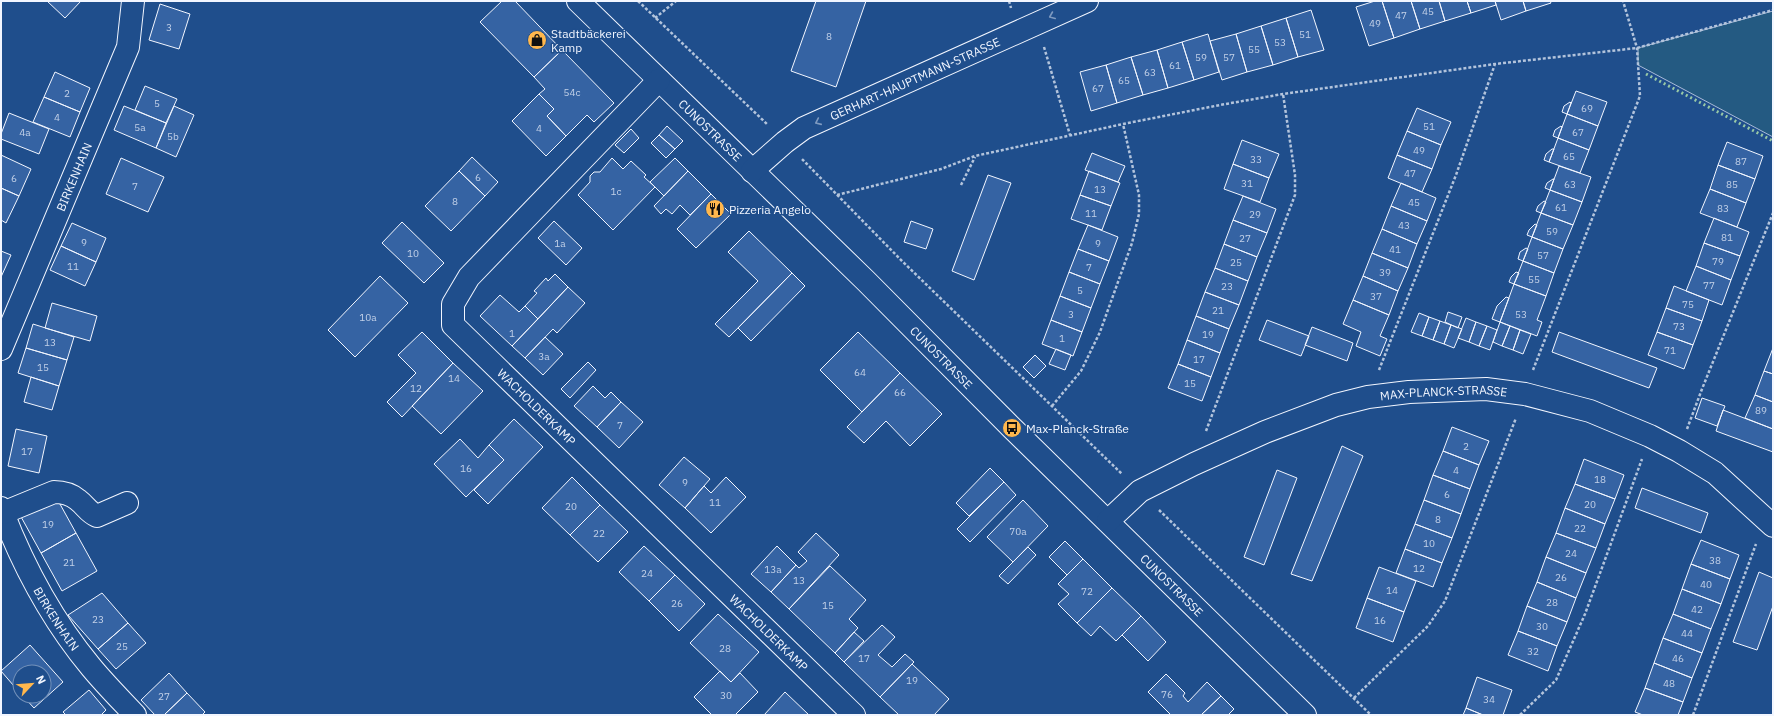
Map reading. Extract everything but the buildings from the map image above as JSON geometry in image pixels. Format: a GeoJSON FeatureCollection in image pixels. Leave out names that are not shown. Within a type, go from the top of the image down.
{"type":"FeatureCollection","features":[{"type":"Feature","properties":{"kind":"street","name":"BIRKENHAIN"},"geometry":{"type":"LineString","coordinates":[[1,349],[128,47],[133,1]]}},
{"type":"Feature","properties":{"kind":"street","name":"CUNOSTRASSE"},"geometry":{"type":"LineString","coordinates":[[578,1],[866,281],[1012,428],[1305,715]]}},
{"type":"Feature","properties":{"kind":"street","name":"GERHART-HAUPTMANN-STRASSE"},"geometry":{"type":"LineString","coordinates":[[752,171],[785,142],[804,128],[1087,1]]}},
{"type":"Feature","properties":{"kind":"street","name":"WACHOLDERKAMP"},"geometry":{"type":"LineString","coordinates":[[659,80],[469,277],[453,304],[453,325],[854,715]]}},
{"type":"Feature","properties":{"kind":"street","name":"MAX-PLANCK-STRASSE"},"geometry":{"type":"LineString","coordinates":[[1108,521],[1140,491],[1194,464],[1265,432],[1336,405],[1368,397],[1409,392],[1449,389],[1486,389],[1525,394],[1590,412],[1650,436],[1679,451],[1715,473],[1769,523]]}},
{"type":"Feature","properties":{"kind":"street"},"geometry":{"type":"LineString","coordinates":[[2,510],[54,492],[62,492],[78,499],[90,513],[97,516],[127,503]]}},
{"type":"Feature","properties":{"kind":"street","name":"BIRKENHAIN"},"geometry":{"type":"LineString","coordinates":[[2,510],[12,538],[36,587],[59,624],[91,668],[134,715]]}},
{"type":"Feature","properties":{"kind":"path"},"geometry":{"type":"LineString","coordinates":[[638,1],[771,128]]}},
{"type":"Feature","properties":{"kind":"path"},"geometry":{"type":"LineString","coordinates":[[656,18],[676,1]]}},
{"type":"Feature","properties":{"kind":"path"},"geometry":{"type":"LineString","coordinates":[[1354,698],[1428,626],[1445,600],[1525,394],[1640,96],[1637,48],[1623,1]]}},
{"type":"Feature","properties":{"kind":"path"},"geometry":{"type":"LineString","coordinates":[[837,195],[941,169],[975,156],[1123,124],[1283,94],[1495,64],[1637,48],[1773,10]]}},
{"type":"Feature","properties":{"kind":"path"},"geometry":{"type":"LineString","coordinates":[[1036,23],[1070,135]]}},
{"type":"Feature","properties":{"kind":"path"},"geometry":{"type":"LineString","coordinates":[[1368,397],[1456,175],[1495,64]]}},
{"type":"Feature","properties":{"kind":"path"},"geometry":{"type":"LineString","coordinates":[[1194,464],[1295,195],[1295,175],[1283,94]]}},
{"type":"Feature","properties":{"kind":"path"},"geometry":{"type":"LineString","coordinates":[[1052,406],[1081,371],[1100,332],[1132,243],[1139,214],[1139,195],[1123,124]]}},
{"type":"Feature","properties":{"kind":"path"},"geometry":{"type":"LineString","coordinates":[[961,185],[975,156]]}},
{"type":"Feature","properties":{"kind":"path"},"geometry":{"type":"LineString","coordinates":[[802,159],[901,260],[1372,715]]}},
{"type":"Feature","properties":{"kind":"path"},"geometry":{"type":"LineString","coordinates":[[1679,451],[1702,389],[1773,213]]}},
{"type":"Feature","properties":{"kind":"path"},"geometry":{"type":"LineString","coordinates":[[1520,715],[1556,680],[1585,614],[1650,436]]}},
{"type":"Feature","properties":{"kind":"path"},"geometry":{"type":"LineString","coordinates":[[1693,715],[1769,523]]}},
{"type":"Feature","properties":{"kind":"shaded area"},"geometry":{"type":"Polygon","coordinates":[[[1773,11],[1773,137],[1638,65],[1638,48],[1773,11]]]}},
{"type":"Feature","properties":{"kind":"hedge"},"geometry":{"type":"LineString","coordinates":[[1646,74],[1773,141]]}},
{"type":"Feature","properties":{"kind":"place","name":"Stadtbäckerei Kamp"},"geometry":{"type":"Point","coordinates":[537,40]}},
{"type":"Feature","properties":{"kind":"place","name":"Pizzeria Angelo"},"geometry":{"type":"Point","coordinates":[715,209]}},
{"type":"Feature","properties":{"kind":"place","name":"Max-Planck-Straße"},"geometry":{"type":"Point","coordinates":[1012,428]}}]}
